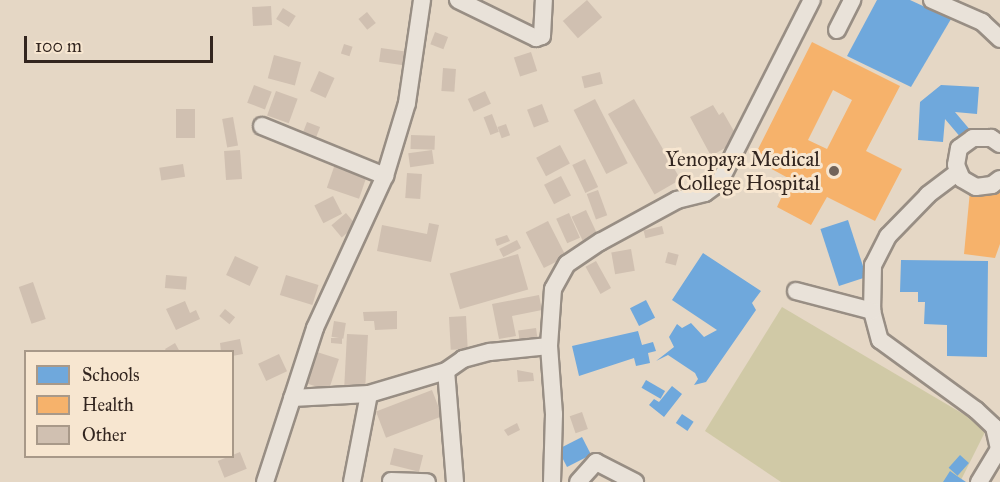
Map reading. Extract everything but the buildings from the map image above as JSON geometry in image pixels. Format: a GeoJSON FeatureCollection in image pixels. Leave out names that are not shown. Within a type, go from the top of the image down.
{"type":"FeatureCollection","features":[{"type":"Feature","properties":{"kind":"street"},"geometry":{"type":"LineString","coordinates":[[265,482],[315,328],[386,176],[407,103],[422,0]]}},
{"type":"Feature","properties":{"kind":"street"},"geometry":{"type":"LineString","coordinates":[[458,0],[536,38],[542,36],[544,0]]}},
{"type":"Feature","properties":{"kind":"street"},"geometry":{"type":"LineString","coordinates":[[552,482],[554,414],[549,346],[553,289],[567,264],[668,205],[705,193],[719,183],[812,0]]}},
{"type":"Feature","properties":{"kind":"street"},"geometry":{"type":"LineString","coordinates":[[837,30],[852,0]]}},
{"type":"Feature","properties":{"kind":"street"},"geometry":{"type":"LineString","coordinates":[[932,0],[982,22],[1000,39]]}},
{"type":"Feature","properties":{"kind":"street"},"geometry":{"type":"LineString","coordinates":[[262,126],[386,176]]}},
{"type":"Feature","properties":{"kind":"street"},"geometry":{"type":"LineString","coordinates":[[1000,144],[982,136],[965,142],[956,157],[958,172],[976,187],[992,185],[1000,179]]}},
{"type":"Feature","properties":{"kind":"street"},"geometry":{"type":"LineString","coordinates":[[958,172],[928,195],[888,236],[873,265],[872,311],[880,340],[976,410],[994,427],[999,449],[979,482]]}},
{"type":"Feature","properties":{"kind":"street"},"geometry":{"type":"LineString","coordinates":[[796,291],[872,311]]}},
{"type":"Feature","properties":{"kind":"street"},"geometry":{"type":"LineString","coordinates":[[292,398],[369,394],[446,371],[463,359],[490,352],[549,346]]}},
{"type":"Feature","properties":{"kind":"street"},"geometry":{"type":"LineString","coordinates":[[446,371],[455,482]]}},
{"type":"Feature","properties":{"kind":"street"},"geometry":{"type":"LineString","coordinates":[[352,482],[369,394]]}},
{"type":"Feature","properties":{"kind":"street"},"geometry":{"type":"LineString","coordinates":[[578,482],[596,462],[635,482]]}},
{"type":"Feature","properties":{"kind":"street"},"geometry":{"type":"LineString","coordinates":[[391,481],[427,482]]}},
{"type":"Feature","properties":{"kind":"shaded area"},"geometry":{"type":"Polygon","coordinates":[[[782,307],[987,428],[960,482],[781,482],[705,431],[782,307]]]}},
{"type":"Feature","properties":{"kind":"place","name":"Yenopaya Medical College Hospital"},"geometry":{"type":"Point","coordinates":[834,171]}}]}
